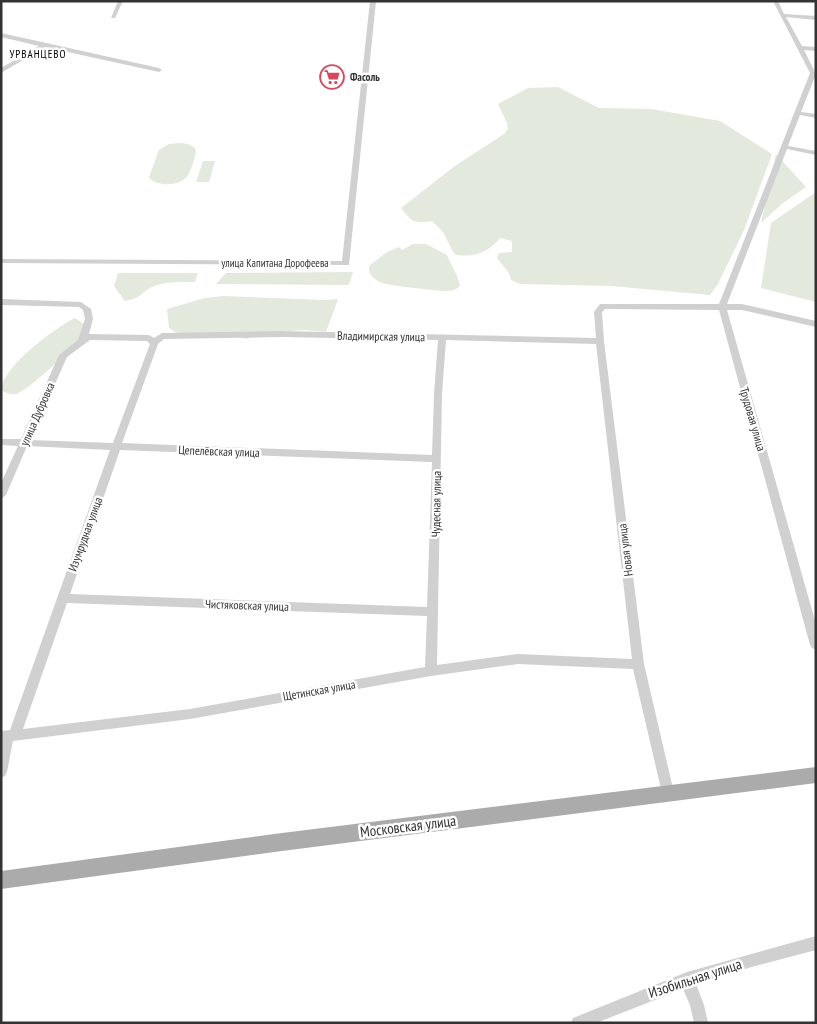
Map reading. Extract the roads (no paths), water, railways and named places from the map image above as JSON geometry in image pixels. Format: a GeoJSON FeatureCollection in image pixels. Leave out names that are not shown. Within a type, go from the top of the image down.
{"type":"FeatureCollection","features":[{"type":"Feature","properties":{"kind":"main road","name":"Московская улица"},"geometry":{"type":"LineString","coordinates":[[1,880],[282,842],[816,775]]}},
{"type":"Feature","properties":{"kind":"street"},"geometry":{"type":"LineString","coordinates":[[113,17],[121,1]]}},
{"type":"Feature","properties":{"kind":"street","name":"улица Капитана Дорофеева"},"geometry":{"type":"LineString","coordinates":[[1,261],[346,264],[373,1]]}},
{"type":"Feature","properties":{"kind":"street"},"geometry":{"type":"LineString","coordinates":[[775,1],[813,73],[813,82],[798,113],[722,307],[742,307],[816,324]]}},
{"type":"Feature","properties":{"kind":"street"},"geometry":{"type":"LineString","coordinates":[[782,15],[816,18]]}},
{"type":"Feature","properties":{"kind":"street"},"geometry":{"type":"LineString","coordinates":[[1,36],[159,70]]}},
{"type":"Feature","properties":{"kind":"street"},"geometry":{"type":"LineString","coordinates":[[1,71],[44,45]]}},
{"type":"Feature","properties":{"kind":"street"},"geometry":{"type":"LineString","coordinates":[[800,48],[816,48]]}},
{"type":"Feature","properties":{"kind":"street"},"geometry":{"type":"LineString","coordinates":[[798,113],[816,116]]}},
{"type":"Feature","properties":{"kind":"street"},"geometry":{"type":"LineString","coordinates":[[785,147],[816,153]]}},
{"type":"Feature","properties":{"kind":"street"},"geometry":{"type":"LineString","coordinates":[[1,302],[81,305],[87,309],[89,319],[82,342]]}},
{"type":"Feature","properties":{"kind":"street","name":"Новая улица"},"geometry":{"type":"LineString","coordinates":[[668,793],[638,664],[598,312],[603,306],[722,307]]}},
{"type":"Feature","properties":{"kind":"street","name":"Трудовая улица"},"geometry":{"type":"LineString","coordinates":[[722,307],[816,645]]}},
{"type":"Feature","properties":{"kind":"street","name":"Владимирская улица"},"geometry":{"type":"LineString","coordinates":[[158,339],[281,334],[600,341]]}},
{"type":"Feature","properties":{"kind":"street","name":"Чудесная улица"},"geometry":{"type":"LineString","coordinates":[[431,671],[442,337]]}},
{"type":"Feature","properties":{"kind":"street","name":"улица Дубровка"},"geometry":{"type":"LineString","coordinates":[[1,495],[63,355],[88,338],[158,339]]}},
{"type":"Feature","properties":{"kind":"street","name":"Изумрудная улица"},"geometry":{"type":"LineString","coordinates":[[1,772],[8,737],[62,598],[158,339]]}},
{"type":"Feature","properties":{"kind":"street","name":"Цепелёвская улица"},"geometry":{"type":"LineString","coordinates":[[1,442],[116,448],[437,459]]}},
{"type":"Feature","properties":{"kind":"street","name":"Чистяковская улица"},"geometry":{"type":"LineString","coordinates":[[62,598],[432,612]]}},
{"type":"Feature","properties":{"kind":"street","name":"Щетинская улица"},"geometry":{"type":"LineString","coordinates":[[8,737],[190,714],[431,671],[518,659],[638,664]]}},
{"type":"Feature","properties":{"kind":"street","name":"Изобильная улица"},"geometry":{"type":"LineString","coordinates":[[578,1023],[618,1005],[687,979],[762,956],[816,943]]}},
{"type":"Feature","properties":{"kind":"street"},"geometry":{"type":"LineString","coordinates":[[687,979],[697,1005],[701,1023]]}},
{"type":"Feature","properties":{"kind":"place","name":"Фасоль"},"geometry":{"type":"Point","coordinates":[332,77]}},
{"type":"Feature","properties":{"kind":"district","name":"УРВАНЦЕВО"},"geometry":{"type":"Point","coordinates":[38,54]}}]}
